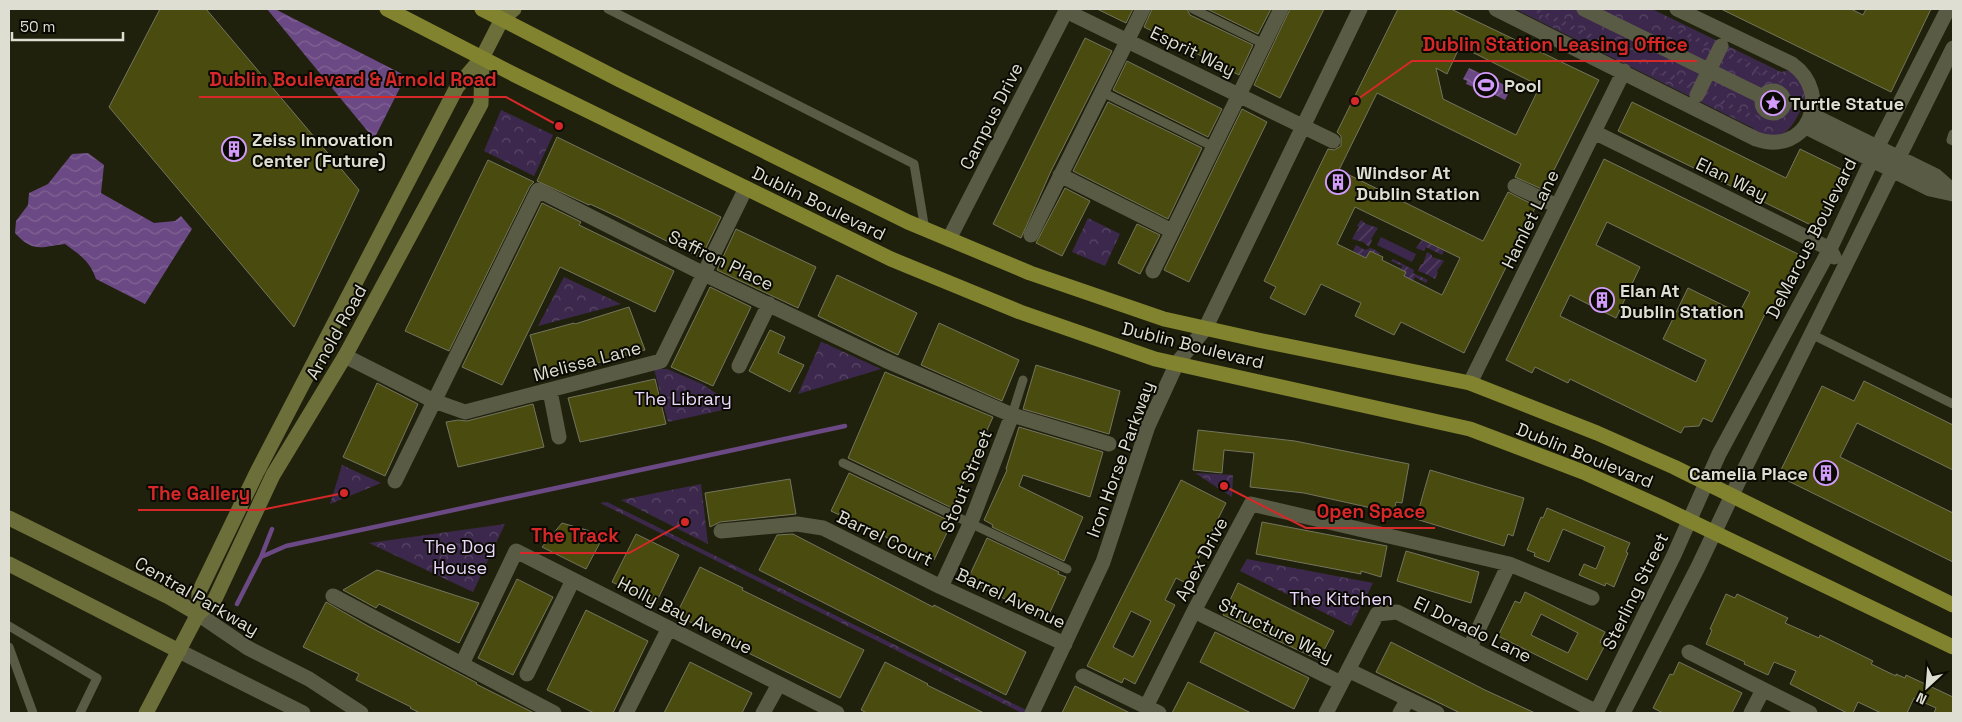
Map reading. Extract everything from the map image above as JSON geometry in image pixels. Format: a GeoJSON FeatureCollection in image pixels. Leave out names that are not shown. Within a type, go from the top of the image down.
{"type":"FeatureCollection","features":[{"type":"Feature","properties":{"kind":"main road","name":"Dublin Boulevard"},"geometry":{"type":"LineString","coordinates":[[387,9],[482,58],[891,259],[983,297],[1020,312],[1147,356],[1470,429],[1583,472],[1953,646]]}},
{"type":"Feature","properties":{"kind":"main road","name":"Dublin Boulevard"},"geometry":{"type":"LineString","coordinates":[[482,9],[503,14],[629,85],[949,240],[1030,272],[1164,320],[1470,383],[1597,433],[1731,496],[1953,605]]}},
{"type":"Feature","properties":{"kind":"street","name":"Arnold Road"},"geometry":{"type":"LineString","coordinates":[[198,614],[199,592],[257,472],[457,87],[482,58],[503,14],[514,9]]}},
{"type":"Feature","properties":{"kind":"street"},"geometry":{"type":"LineString","coordinates":[[1031,235],[1143,9]]}},
{"type":"Feature","properties":{"kind":"street"},"geometry":{"type":"LineString","coordinates":[[1153,271],[1281,9]]}},
{"type":"Feature","properties":{"kind":"street","name":"Iron Horse Parkway"},"geometry":{"type":"LineString","coordinates":[[1032,713],[1103,562],[1148,426],[1176,363],[1205,329],[1360,9]]}},
{"type":"Feature","properties":{"kind":"street"},"geometry":{"type":"LineString","coordinates":[[1496,9],[1766,142],[1783,142],[1809,121],[1813,95],[1811,86],[1800,70],[1792,64],[1677,9]]}},
{"type":"Feature","properties":{"kind":"street"},"geometry":{"type":"LineString","coordinates":[[1584,9],[1763,98]]}},
{"type":"Feature","properties":{"kind":"street","name":"Esprit Way"},"geometry":{"type":"LineString","coordinates":[[1066,10],[1332,140]]}},
{"type":"Feature","properties":{"kind":"street","name":"Campus Drive"},"geometry":{"type":"LineString","coordinates":[[949,240],[1066,10]]}},
{"type":"Feature","properties":{"kind":"street","name":"DeMarcus Boulevard"},"geometry":{"type":"LineString","coordinates":[[1706,484],[1719,454],[1830,249],[1875,153],[1950,14]]}},
{"type":"Feature","properties":{"kind":"street"},"geometry":{"type":"LineString","coordinates":[[1697,95],[1721,46]]}},
{"type":"Feature","properties":{"kind":"street"},"geometry":{"type":"LineString","coordinates":[[1624,713],[1953,48]]}},
{"type":"Feature","properties":{"kind":"street","name":"Arnold Road"},"geometry":{"type":"LineString","coordinates":[[146,713],[198,614],[214,600],[273,475],[346,356],[481,104],[482,58]]}},
{"type":"Feature","properties":{"kind":"street","name":"Hamlet Lane"},"geometry":{"type":"LineString","coordinates":[[1470,383],[1624,71]]}},
{"type":"Feature","properties":{"kind":"street"},"geometry":{"type":"LineString","coordinates":[[1809,121],[1896,164],[1930,189],[1953,193]]}},
{"type":"Feature","properties":{"kind":"street","name":"Elan Way"},"geometry":{"type":"LineString","coordinates":[[1594,132],[1830,249]]}},
{"type":"Feature","properties":{"kind":"street"},"geometry":{"type":"LineString","coordinates":[[1060,176],[1172,231]]}},
{"type":"Feature","properties":{"kind":"street"},"geometry":{"type":"LineString","coordinates":[[1515,186],[1557,206]]}},
{"type":"Feature","properties":{"kind":"street","name":"Melissa Lane"},"geometry":{"type":"LineString","coordinates":[[346,356],[434,401],[464,412],[661,361],[746,188]]}},
{"type":"Feature","properties":{"kind":"street","name":"Saffron Place"},"geometry":{"type":"LineString","coordinates":[[434,401],[538,190],[704,274],[885,360],[1012,415],[1109,444]]}},
{"type":"Feature","properties":{"kind":"street"},"geometry":{"type":"LineString","coordinates":[[1830,249],[1842,272]]}},
{"type":"Feature","properties":{"kind":"street"},"geometry":{"type":"LineString","coordinates":[[739,366],[769,304]]}},
{"type":"Feature","properties":{"kind":"street"},"geometry":{"type":"LineString","coordinates":[[550,390],[559,437]]}},
{"type":"Feature","properties":{"kind":"street"},"geometry":{"type":"LineString","coordinates":[[395,480],[434,401]]}},
{"type":"Feature","properties":{"kind":"street","name":"Stout Street"},"geometry":{"type":"LineString","coordinates":[[941,587],[970,524],[1012,415]]}},
{"type":"Feature","properties":{"kind":"street","name":"Sterling Street"},"geometry":{"type":"LineString","coordinates":[[1597,713],[1706,484]]}},
{"type":"Feature","properties":{"kind":"street","name":"Apex Drive"},"geometry":{"type":"LineString","coordinates":[[1152,710],[1194,611],[1251,504],[1509,564],[1592,598]]}},
{"type":"Feature","properties":{"kind":"street","name":"Central Parkway"},"geometry":{"type":"LineString","coordinates":[[9,518],[169,597],[248,648],[309,678],[362,713]]}},
{"type":"Feature","properties":{"kind":"street","name":"Barrel Court"},"geometry":{"type":"LineString","coordinates":[[721,531],[797,524],[823,528],[941,587]]}},
{"type":"Feature","properties":{"kind":"street","name":"Holly Bay Avenue"},"geometry":{"type":"LineString","coordinates":[[462,664],[516,551],[838,713]]}},
{"type":"Feature","properties":{"kind":"street"},"geometry":{"type":"LineString","coordinates":[[9,564],[303,713]]}},
{"type":"Feature","properties":{"kind":"street"},"geometry":{"type":"LineString","coordinates":[[1470,648],[1509,564]]}},
{"type":"Feature","properties":{"kind":"street"},"geometry":{"type":"LineString","coordinates":[[527,674],[573,580]]}},
{"type":"Feature","properties":{"kind":"street","name":"Barrel Avenue"},"geometry":{"type":"LineString","coordinates":[[941,587],[1065,644]]}},
{"type":"Feature","properties":{"kind":"street"},"geometry":{"type":"LineString","coordinates":[[333,596],[554,713]]}},
{"type":"Feature","properties":{"kind":"street","name":"Structure Way"},"geometry":{"type":"LineString","coordinates":[[1194,611],[1344,676],[1408,699],[1437,713]]}},
{"type":"Feature","properties":{"kind":"street","name":"El Dorado Lane"},"geometry":{"type":"LineString","coordinates":[[1326,713],[1377,614],[1397,612],[1597,713]]}},
{"type":"Feature","properties":{"kind":"street"},"geometry":{"type":"LineString","coordinates":[[626,713],[669,628]]}},
{"type":"Feature","properties":{"kind":"street"},"geometry":{"type":"LineString","coordinates":[[1689,652],[1810,713]]}},
{"type":"Feature","properties":{"kind":"street"},"geometry":{"type":"LineString","coordinates":[[1083,676],[1152,710]]}},
{"type":"Feature","properties":{"kind":"street"},"geometry":{"type":"LineString","coordinates":[[763,713],[779,684]]}},
{"type":"Feature","properties":{"kind":"street"},"geometry":{"type":"LineString","coordinates":[[1751,713],[1763,690]]}},
{"type":"Feature","properties":{"kind":"street"},"geometry":{"type":"LineString","coordinates":[[1400,713],[1408,699]]}},
{"type":"Feature","properties":{"kind":"lane"},"geometry":{"type":"LineString","coordinates":[[608,9],[914,164],[925,230]]}},
{"type":"Feature","properties":{"kind":"lane"},"geometry":{"type":"LineString","coordinates":[[1193,9],[1264,44]]}},
{"type":"Feature","properties":{"kind":"lane"},"geometry":{"type":"LineString","coordinates":[[1102,92],[1214,147]]}},
{"type":"Feature","properties":{"kind":"lane"},"geometry":{"type":"LineString","coordinates":[[1953,134],[1950,140],[1953,141]]}},
{"type":"Feature","properties":{"kind":"lane"},"geometry":{"type":"LineString","coordinates":[[1811,334],[1953,404]]}},
{"type":"Feature","properties":{"kind":"lane"},"geometry":{"type":"LineString","coordinates":[[1012,415],[1023,380]]}},
{"type":"Feature","properties":{"kind":"lane"},"geometry":{"type":"LineString","coordinates":[[843,463],[1067,569]]}},
{"type":"Feature","properties":{"kind":"lane"},"geometry":{"type":"LineString","coordinates":[[9,626],[97,678],[80,713]]}},
{"type":"Feature","properties":{"kind":"lane"},"geometry":{"type":"LineString","coordinates":[[9,647],[33,713]]}},
{"type":"Feature","properties":{"kind":"green space"},"geometry":{"type":"Polygon","coordinates":[[[1515,9],[1652,9],[1781,72],[1790,70],[1798,77],[1803,86],[1805,97],[1803,104],[1792,125],[1783,134],[1772,136],[1755,132],[1753,128],[1515,9]]]}},
{"type":"Feature","properties":{"kind":"green space"},"geometry":{"type":"Polygon","coordinates":[[[1540,9],[1614,45],[1611,50],[1534,11],[1540,9]]]}},
{"type":"Feature","properties":{"kind":"green space"},"geometry":{"type":"Polygon","coordinates":[[[1672,25],[1718,47],[1716,51],[1670,29],[1672,25]]]}},
{"type":"Feature","properties":{"kind":"green space"},"geometry":{"type":"Polygon","coordinates":[[[1722,49],[1784,79],[1782,84],[1720,54],[1722,49]]]}},
{"type":"Feature","properties":{"kind":"green space"},"geometry":{"type":"Polygon","coordinates":[[[1653,65],[1698,87],[1696,92],[1651,70],[1653,65]]]}},
{"type":"Feature","properties":{"kind":"green space"},"geometry":{"type":"Polygon","coordinates":[[[1702,89],[1757,117],[1753,120],[1700,94],[1702,89]]]}},
{"type":"Feature","properties":{"kind":"green space"},"geometry":{"type":"Polygon","coordinates":[[[1773,94],[1779,96],[1781,102],[1779,108],[1773,110],[1767,108],[1765,102],[1767,96],[1773,94]]]}},
{"type":"Feature","properties":{"kind":"green space"},"geometry":{"type":"Polygon","coordinates":[[[501,110],[553,135],[534,176],[484,151],[501,110]]]}},
{"type":"Feature","properties":{"kind":"green space"},"geometry":{"type":"Polygon","coordinates":[[[1088,218],[1120,234],[1105,266],[1072,252],[1088,218]]]}},
{"type":"Feature","properties":{"kind":"green space"},"geometry":{"type":"Polygon","coordinates":[[[1361,220],[1378,228],[1371,239],[1369,247],[1363,242],[1352,239],[1361,220]]]}},
{"type":"Feature","properties":{"kind":"green space"},"geometry":{"type":"Polygon","coordinates":[[[1381,237],[1416,254],[1412,262],[1377,245],[1381,237]]]}},
{"type":"Feature","properties":{"kind":"green space"},"geometry":{"type":"Polygon","coordinates":[[[1422,240],[1444,251],[1442,255],[1426,247],[1424,251],[1416,248],[1422,240]]]}},
{"type":"Feature","properties":{"kind":"green space"},"geometry":{"type":"Polygon","coordinates":[[[1356,245],[1365,250],[1371,248],[1380,253],[1379,255],[1370,251],[1366,258],[1353,251],[1356,245]]]}},
{"type":"Feature","properties":{"kind":"green space"},"geometry":{"type":"Polygon","coordinates":[[[1427,252],[1432,257],[1444,261],[1437,271],[1435,279],[1418,271],[1421,264],[1423,264],[1427,252]]]}},
{"type":"Feature","properties":{"kind":"green space"},"geometry":{"type":"Polygon","coordinates":[[[1393,259],[1414,270],[1413,273],[1428,280],[1426,283],[1415,277],[1413,281],[1404,276],[1406,272],[1401,269],[1402,266],[1391,261],[1393,259]]]}},
{"type":"Feature","properties":{"kind":"green space"},"geometry":{"type":"Polygon","coordinates":[[[564,277],[621,304],[538,326],[564,277]]]}},
{"type":"Feature","properties":{"kind":"green space"},"geometry":{"type":"Polygon","coordinates":[[[822,342],[881,369],[798,394],[822,342]]]}},
{"type":"Feature","properties":{"kind":"green space","name":"The Library"},"geometry":{"type":"Polygon","coordinates":[[[654,369],[667,369],[702,384],[723,398],[732,408],[668,422],[654,369]]]}},
{"type":"Feature","properties":{"kind":"green space"},"geometry":{"type":"Polygon","coordinates":[[[342,465],[381,483],[330,504],[342,465]]]}},
{"type":"Feature","properties":{"kind":"green space"},"geometry":{"type":"Polygon","coordinates":[[[1195,473],[1233,475],[1232,497],[1195,473]]]}},
{"type":"Feature","properties":{"kind":"green space"},"geometry":{"type":"Polygon","coordinates":[[[701,484],[708,544],[621,500],[701,484]]]}},
{"type":"Feature","properties":{"kind":"green space"},"geometry":{"type":"Polygon","coordinates":[[[607,502],[1032,713],[1022,713],[600,503],[607,502]]]}},
{"type":"Feature","properties":{"kind":"green space","name":"The Dog House"},"geometry":{"type":"Polygon","coordinates":[[[505,524],[473,592],[369,543],[505,524]]]}},
{"type":"Feature","properties":{"kind":"green space","name":"The Kitchen"},"geometry":{"type":"Polygon","coordinates":[[[1247,559],[1373,583],[1351,626],[1240,571],[1247,559]]]}},
{"type":"Feature","properties":{"kind":"water"},"geometry":{"type":"Polygon","coordinates":[[[267,9],[275,9],[406,76],[374,139],[267,9]]]}},
{"type":"Feature","properties":{"kind":"water","name":"Pool"},"geometry":{"type":"Polygon","coordinates":[[[1469,68],[1511,88],[1505,100],[1477,86],[1476,88],[1466,84],[1467,81],[1463,79],[1469,68]]]}},
{"type":"Feature","properties":{"kind":"water"},"geometry":{"type":"Polygon","coordinates":[[[88,153],[104,165],[101,193],[154,223],[175,221],[181,216],[192,229],[145,304],[96,279],[88,263],[65,244],[43,247],[32,246],[15,233],[16,221],[28,205],[29,193],[48,184],[72,154],[88,153]]]}},
{"type":"Feature","properties":{"kind":"building","name":"Zeiss Innovation Center (Future)"},"geometry":{"type":"Polygon","coordinates":[[[160,9],[206,9],[359,190],[294,327],[109,107],[160,9]]]}},
{"type":"Feature","properties":{"kind":"building"},"geometry":{"type":"Polygon","coordinates":[[[1097,9],[1133,9],[1126,23],[1097,9]]]}},
{"type":"Feature","properties":{"kind":"building"},"geometry":{"type":"Polygon","coordinates":[[[1152,9],[1187,9],[1190,15],[1253,45],[1239,75],[1144,27],[1152,9]]]}},
{"type":"Feature","properties":{"kind":"building"},"geometry":{"type":"Polygon","coordinates":[[[1207,9],[1271,9],[1258,34],[1207,9]]]}},
{"type":"Feature","properties":{"kind":"building"},"geometry":{"type":"Polygon","coordinates":[[[1290,9],[1324,9],[1280,98],[1254,85],[1290,9]]]}},
{"type":"Feature","properties":{"kind":"building","name":"Windsor At Dublin Station"},"geometry":{"type":"Polygon","coordinates":[[[1398,9],[1451,9],[1599,80],[1544,190],[1515,177],[1521,164],[1377,93],[1339,170],[1483,241],[1508,192],[1536,206],[1464,353],[1401,322],[1394,335],[1355,316],[1361,303],[1321,284],[1305,315],[1270,298],[1276,287],[1264,281],[1328,149],[1334,150],[1341,146],[1341,136],[1337,132],[1398,9]],[[1460,46],[1447,74],[1436,68],[1443,99],[1516,135],[1540,86],[1460,46]],[[1355,207],[1337,244],[1366,258],[1370,251],[1383,257],[1382,260],[1406,272],[1404,276],[1442,295],[1460,258],[1355,207]]]}},
{"type":"Feature","properties":{"kind":"building"},"geometry":{"type":"Polygon","coordinates":[[[1721,9],[1851,9],[1863,15],[1866,9],[1931,9],[1891,92],[1721,9]]]}},
{"type":"Feature","properties":{"kind":"building"},"geometry":{"type":"Polygon","coordinates":[[[1085,38],[1112,51],[1051,171],[1021,238],[993,224],[1085,38]]]}},
{"type":"Feature","properties":{"kind":"building"},"geometry":{"type":"Polygon","coordinates":[[[1127,61],[1222,109],[1208,137],[1113,90],[1127,61]]]}},
{"type":"Feature","properties":{"kind":"building"},"geometry":{"type":"Polygon","coordinates":[[[1108,102],[1202,148],[1168,219],[1073,171],[1108,102]]]}},
{"type":"Feature","properties":{"kind":"building"},"geometry":{"type":"Polygon","coordinates":[[[1632,102],[1786,178],[1800,149],[1845,171],[1817,228],[1618,131],[1632,102]]]}},
{"type":"Feature","properties":{"kind":"building"},"geometry":{"type":"Polygon","coordinates":[[[1242,109],[1267,122],[1189,282],[1164,270],[1242,109]]]}},
{"type":"Feature","properties":{"kind":"building"},"geometry":{"type":"Polygon","coordinates":[[[557,137],[721,217],[701,258],[618,217],[537,181],[557,137]]]}},
{"type":"Feature","properties":{"kind":"building","name":"Elan At Dublin Station"},"geometry":{"type":"Polygon","coordinates":[[[1604,159],[1802,256],[1775,309],[1769,306],[1712,422],[1703,418],[1699,426],[1684,427],[1681,433],[1570,379],[1568,383],[1535,367],[1532,373],[1506,360],[1604,159]],[[1607,222],[1596,245],[1640,267],[1616,318],[1570,295],[1560,316],[1696,382],[1706,360],[1663,339],[1688,288],[1739,313],[1750,292],[1607,222]]]}},
{"type":"Feature","properties":{"kind":"building"},"geometry":{"type":"Polygon","coordinates":[[[488,160],[534,182],[530,186],[449,351],[405,331],[488,160]]]}},
{"type":"Feature","properties":{"kind":"building"},"geometry":{"type":"Polygon","coordinates":[[[1065,188],[1090,201],[1062,256],[1036,243],[1065,188]]]}},
{"type":"Feature","properties":{"kind":"building"},"geometry":{"type":"Polygon","coordinates":[[[542,203],[581,222],[579,225],[674,271],[655,312],[560,267],[502,385],[462,367],[542,203]]]}},
{"type":"Feature","properties":{"kind":"building"},"geometry":{"type":"Polygon","coordinates":[[[1137,224],[1160,235],[1140,274],[1118,263],[1137,224]]]}},
{"type":"Feature","properties":{"kind":"building"},"geometry":{"type":"Polygon","coordinates":[[[736,229],[816,267],[798,308],[717,270],[736,229]]]}},
{"type":"Feature","properties":{"kind":"building"},"geometry":{"type":"Polygon","coordinates":[[[837,275],[917,313],[898,355],[818,316],[837,275]]]}},
{"type":"Feature","properties":{"kind":"building"},"geometry":{"type":"Polygon","coordinates":[[[710,287],[751,307],[713,386],[671,367],[710,287]]]}},
{"type":"Feature","properties":{"kind":"building"},"geometry":{"type":"Polygon","coordinates":[[[629,307],[645,350],[542,378],[530,335],[575,324],[629,307]]]}},
{"type":"Feature","properties":{"kind":"building"},"geometry":{"type":"Polygon","coordinates":[[[939,323],[1019,360],[1002,401],[921,365],[939,323]]]}},
{"type":"Feature","properties":{"kind":"building"},"geometry":{"type":"Polygon","coordinates":[[[770,330],[785,337],[778,353],[804,365],[790,392],[749,371],[770,330]]]}},
{"type":"Feature","properties":{"kind":"building"},"geometry":{"type":"Polygon","coordinates":[[[1036,365],[1120,391],[1109,434],[1023,409],[1036,365]]]}},
{"type":"Feature","properties":{"kind":"building"},"geometry":{"type":"Polygon","coordinates":[[[885,372],[993,417],[952,508],[848,458],[885,372]]]}},
{"type":"Feature","properties":{"kind":"building"},"geometry":{"type":"Polygon","coordinates":[[[655,379],[666,424],[580,442],[568,398],[655,379]]]}},
{"type":"Feature","properties":{"kind":"building","name":"Camelia Place"},"geometry":{"type":"Polygon","coordinates":[[[1864,381],[1953,425],[1953,470],[1857,423],[1840,457],[1953,513],[1953,562],[1778,476],[1822,386],[1854,401],[1864,381]]]}},
{"type":"Feature","properties":{"kind":"building"},"geometry":{"type":"Polygon","coordinates":[[[377,383],[418,404],[385,476],[343,457],[377,383]]]}},
{"type":"Feature","properties":{"kind":"building"},"geometry":{"type":"Polygon","coordinates":[[[533,404],[544,447],[458,467],[446,422],[467,421],[533,404]]]}},
{"type":"Feature","properties":{"kind":"building"},"geometry":{"type":"Polygon","coordinates":[[[1019,427],[1103,452],[1090,497],[1023,475],[1019,486],[1083,517],[1064,561],[992,527],[993,525],[984,520],[1007,470],[1019,427]]]}},
{"type":"Feature","properties":{"kind":"building"},"geometry":{"type":"Polygon","coordinates":[[[1198,430],[1295,441],[1409,464],[1402,503],[1396,502],[1394,513],[1304,493],[1250,487],[1254,453],[1224,450],[1222,473],[1193,470],[1198,430]]]}},
{"type":"Feature","properties":{"kind":"building"},"geometry":{"type":"Polygon","coordinates":[[[1430,470],[1524,498],[1513,536],[1508,534],[1504,546],[1416,519],[1430,470]]]}},
{"type":"Feature","properties":{"kind":"building"},"geometry":{"type":"Polygon","coordinates":[[[849,473],[952,522],[934,560],[831,511],[849,473]]]}},
{"type":"Feature","properties":{"kind":"building"},"geometry":{"type":"Polygon","coordinates":[[[790,479],[796,514],[720,522],[710,527],[705,493],[790,479]]]}},
{"type":"Feature","properties":{"kind":"building"},"geometry":{"type":"Polygon","coordinates":[[[1181,480],[1226,503],[1186,583],[1176,578],[1165,600],[1175,605],[1135,684],[1124,678],[1122,683],[1087,666],[1181,480]],[[1131,611],[1113,647],[1133,657],[1151,621],[1131,611]]]}},
{"type":"Feature","properties":{"kind":"building"},"geometry":{"type":"Polygon","coordinates":[[[1547,508],[1630,543],[1626,552],[1628,553],[1614,587],[1606,583],[1605,586],[1579,575],[1584,564],[1596,569],[1605,547],[1563,529],[1549,562],[1534,556],[1535,553],[1527,550],[1541,517],[1543,518],[1547,508]]]}},
{"type":"Feature","properties":{"kind":"building"},"geometry":{"type":"Polygon","coordinates":[[[1262,522],[1387,546],[1381,577],[1361,571],[1361,574],[1256,554],[1262,522]]]}},
{"type":"Feature","properties":{"kind":"building"},"geometry":{"type":"Polygon","coordinates":[[[562,523],[604,535],[586,569],[542,547],[562,523]]]}},
{"type":"Feature","properties":{"kind":"building"},"geometry":{"type":"Polygon","coordinates":[[[636,534],[679,555],[656,603],[612,582],[636,534]]]}},
{"type":"Feature","properties":{"kind":"building"},"geometry":{"type":"Polygon","coordinates":[[[793,534],[933,607],[934,605],[1026,652],[1006,695],[759,570],[777,535],[793,534]]]}},
{"type":"Feature","properties":{"kind":"building"},"geometry":{"type":"Polygon","coordinates":[[[987,538],[1066,577],[1047,619],[967,581],[987,538]]]}},
{"type":"Feature","properties":{"kind":"building"},"geometry":{"type":"Polygon","coordinates":[[[1406,551],[1479,572],[1471,603],[1397,581],[1406,551]]]}},
{"type":"Feature","properties":{"kind":"building"},"geometry":{"type":"Polygon","coordinates":[[[700,567],[743,588],[742,590],[864,650],[840,698],[676,615],[700,567]]]}},
{"type":"Feature","properties":{"kind":"building"},"geometry":{"type":"Polygon","coordinates":[[[377,570],[479,603],[459,643],[379,604],[376,608],[343,590],[377,570]]]}},
{"type":"Feature","properties":{"kind":"building"},"geometry":{"type":"Polygon","coordinates":[[[517,579],[553,597],[513,675],[478,658],[517,579]]]}},
{"type":"Feature","properties":{"kind":"building"},"geometry":{"type":"Polygon","coordinates":[[[1238,583],[1334,631],[1319,660],[1223,615],[1238,583]]]}},
{"type":"Feature","properties":{"kind":"building"},"geometry":{"type":"Polygon","coordinates":[[[1525,592],[1605,632],[1600,642],[1605,645],[1587,680],[1498,636],[1515,601],[1520,603],[1525,592]],[[1541,614],[1531,635],[1568,653],[1578,633],[1541,614]]]}},
{"type":"Feature","properties":{"kind":"building"},"geometry":{"type":"Polygon","coordinates":[[[1726,594],[1735,598],[1737,594],[1788,618],[1785,623],[1819,638],[1820,635],[1873,661],[1871,664],[1896,676],[1896,674],[1905,678],[1906,675],[1953,697],[1953,713],[1934,713],[1936,708],[1914,698],[1907,713],[1881,713],[1858,702],[1853,713],[1847,713],[1790,684],[1796,671],[1774,662],[1768,675],[1744,664],[1745,662],[1706,644],[1712,630],[1710,629],[1726,594]]]}},
{"type":"Feature","properties":{"kind":"building"},"geometry":{"type":"Polygon","coordinates":[[[326,602],[476,684],[534,713],[420,713],[356,680],[359,674],[303,647],[326,602]]]}},
{"type":"Feature","properties":{"kind":"building"},"geometry":{"type":"Polygon","coordinates":[[[586,610],[648,641],[613,713],[594,713],[547,690],[586,610]]]}},
{"type":"Feature","properties":{"kind":"building"},"geometry":{"type":"Polygon","coordinates":[[[1215,632],[1309,678],[1294,709],[1200,662],[1215,632]]]}},
{"type":"Feature","properties":{"kind":"building"},"geometry":{"type":"Polygon","coordinates":[[[1391,642],[1535,713],[1460,713],[1376,672],[1391,642]]]}},
{"type":"Feature","properties":{"kind":"building"},"geometry":{"type":"Polygon","coordinates":[[[690,662],[752,693],[742,713],[664,713],[690,662]]]}},
{"type":"Feature","properties":{"kind":"building"},"geometry":{"type":"Polygon","coordinates":[[[885,662],[984,713],[867,713],[861,710],[885,662]]]}},
{"type":"Feature","properties":{"kind":"building"},"geometry":{"type":"Polygon","coordinates":[[[1679,662],[1742,693],[1732,713],[1663,713],[1653,708],[1670,674],[1673,675],[1679,662]]]}},
{"type":"Feature","properties":{"kind":"building"},"geometry":{"type":"Polygon","coordinates":[[[1188,682],[1251,713],[1172,713],[1188,682]]]}},
{"type":"Feature","properties":{"kind":"building"},"geometry":{"type":"Polygon","coordinates":[[[1075,686],[1130,713],[1062,713],[1075,686]]]}},
{"type":"Feature","properties":{"kind":"waterway"},"geometry":{"type":"LineString","coordinates":[[237,604],[261,557],[286,546],[845,426]]}},
{"type":"Feature","properties":{"kind":"waterway"},"geometry":{"type":"LineString","coordinates":[[261,557],[272,529]]}},
{"type":"Feature","properties":{"kind":"place","name":"Pool"},"geometry":{"type":"Point","coordinates":[1486,85]}},
{"type":"Feature","properties":{"kind":"place","name":"Dublin Station Leasing Office"},"geometry":{"type":"Point","coordinates":[1355,101]}},
{"type":"Feature","properties":{"kind":"place","name":"Turtle Statue"},"geometry":{"type":"Point","coordinates":[1773,103]}},
{"type":"Feature","properties":{"kind":"place","name":"Dublin Boulevard & Arnold Road"},"geometry":{"type":"Point","coordinates":[559,126]}},
{"type":"Feature","properties":{"kind":"place","name":"Zeiss Innovation Center (Future)"},"geometry":{"type":"Point","coordinates":[234,149]}},
{"type":"Feature","properties":{"kind":"place","name":"Windsor At Dublin Station"},"geometry":{"type":"Point","coordinates":[1338,182]}},
{"type":"Feature","properties":{"kind":"place","name":"Elan At Dublin Station"},"geometry":{"type":"Point","coordinates":[1602,300]}},
{"type":"Feature","properties":{"kind":"place","name":"Camelia Place"},"geometry":{"type":"Point","coordinates":[1826,473]}},
{"type":"Feature","properties":{"kind":"place","name":"Open Space"},"geometry":{"type":"Point","coordinates":[1224,486]}},
{"type":"Feature","properties":{"kind":"place","name":"The Gallery"},"geometry":{"type":"Point","coordinates":[344,493]}},
{"type":"Feature","properties":{"kind":"place","name":"The Track"},"geometry":{"type":"Point","coordinates":[685,522]}}]}
